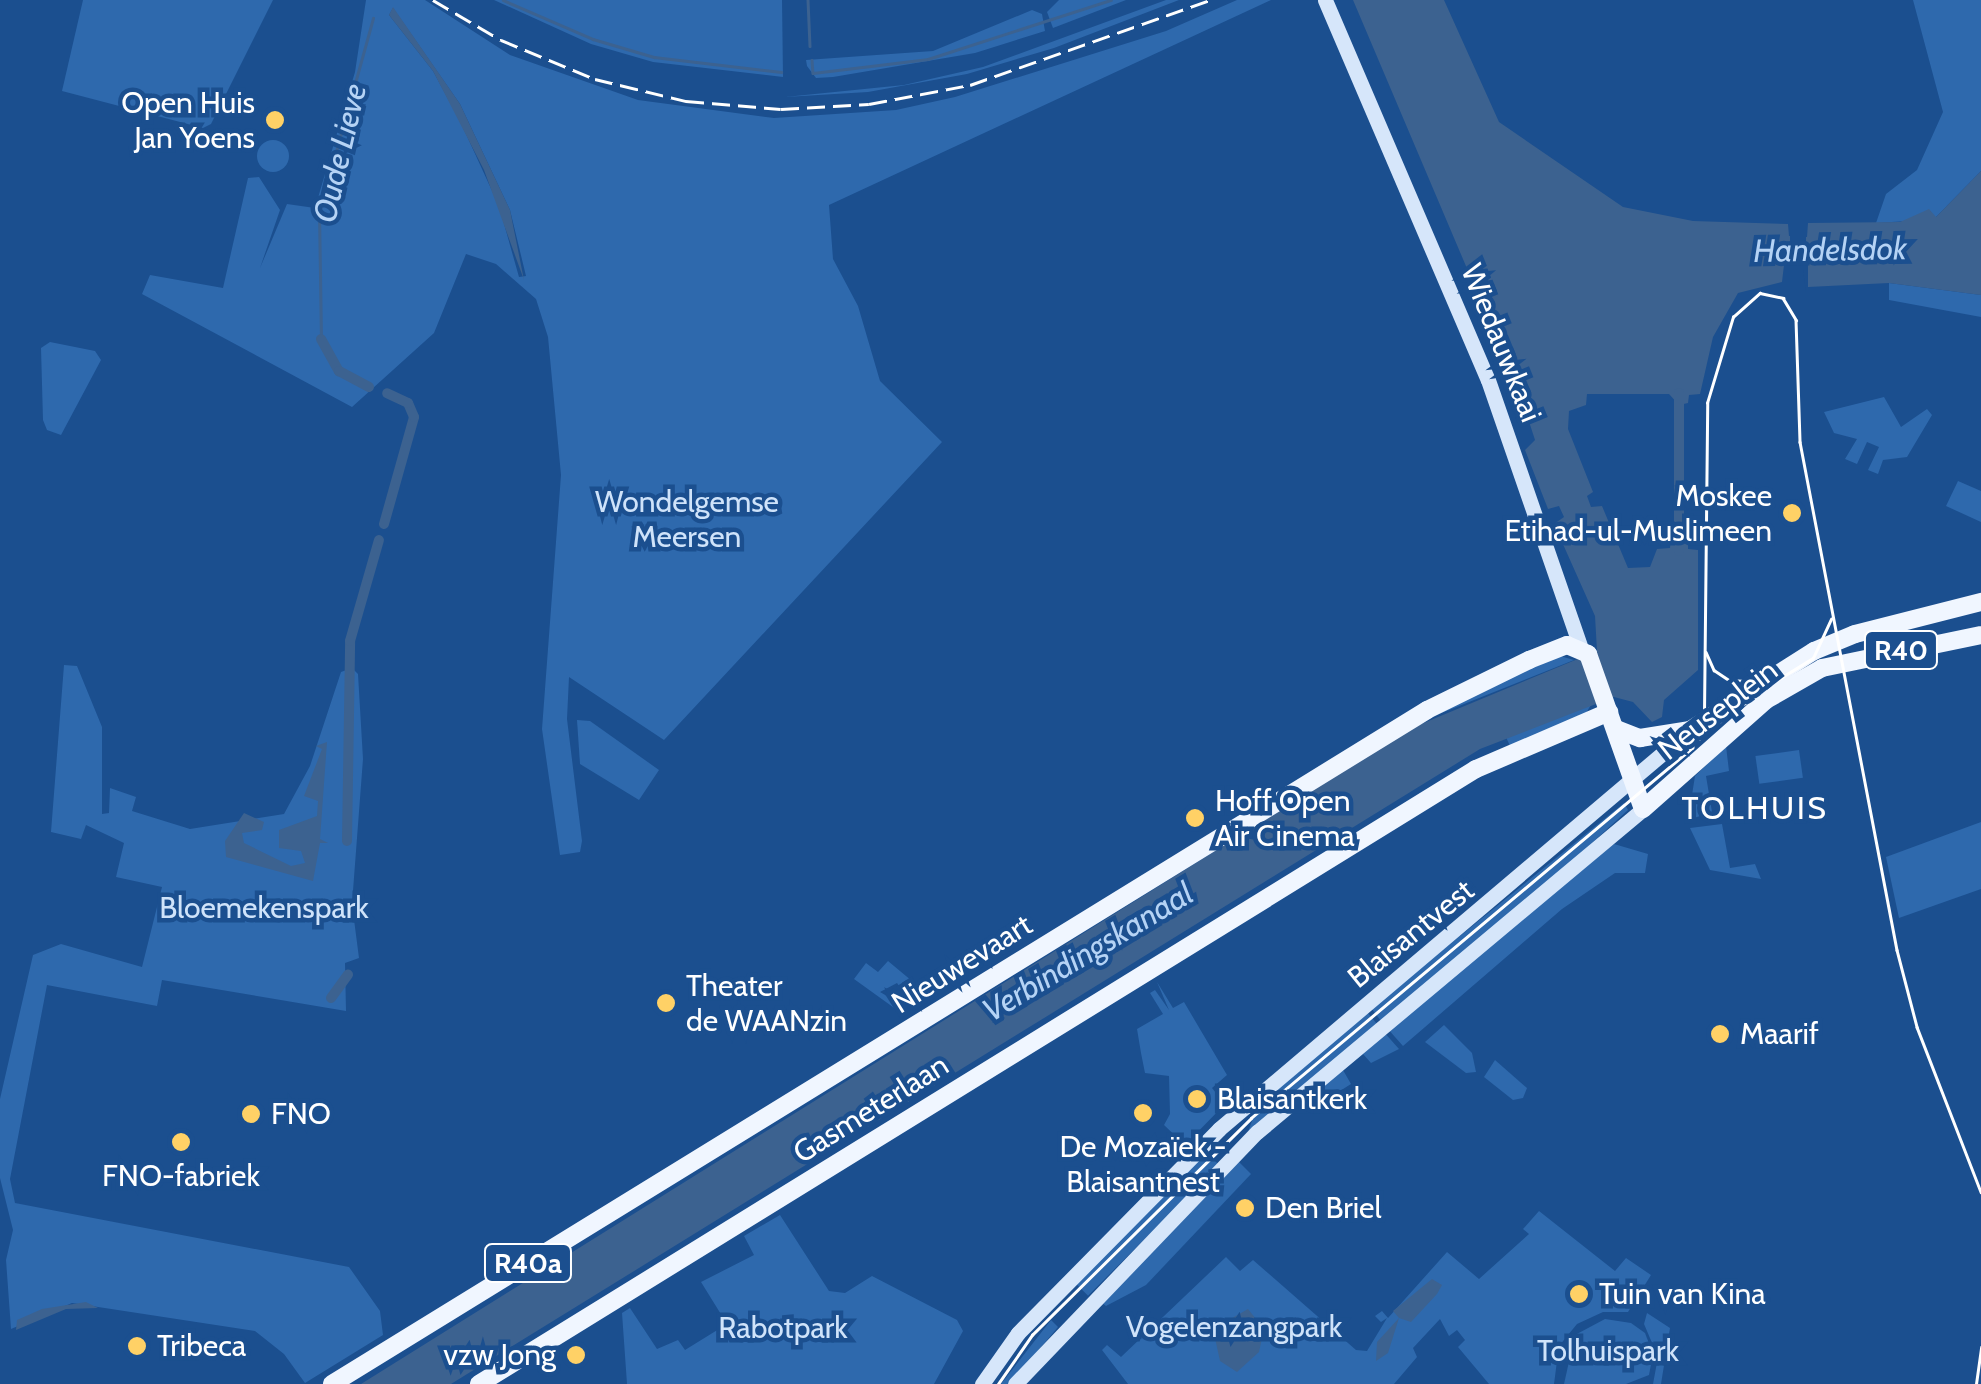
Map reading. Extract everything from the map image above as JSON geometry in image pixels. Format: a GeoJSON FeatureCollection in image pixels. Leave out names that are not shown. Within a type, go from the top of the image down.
{"type":"FeatureCollection","features":[{"type":"Feature","properties":{"kind":"main road","name":"Wiedauwkaai"},"geometry":{"type":"LineString","coordinates":[[1325,0],[1488,380],[1610,714]]}},
{"type":"Feature","properties":{"kind":"main road","name":"Neuseplein"},"geometry":{"type":"LineString","coordinates":[[1637,780],[1690,730],[1752,685],[1836,643],[1981,602]]}},
{"type":"Feature","properties":{"kind":"main road","name":"Neuseplein"},"geometry":{"type":"LineString","coordinates":[[1610,714],[1648,804],[1766,700],[1822,668],[1981,635]]}},
{"type":"Feature","properties":{"kind":"main road","name":"Nieuwevaart"},"geometry":{"type":"LineString","coordinates":[[332,1384],[1437,704],[1529,660],[1584,650]]}},
{"type":"Feature","properties":{"kind":"main road","name":"Neuseplein"},"geometry":{"type":"LineString","coordinates":[[1610,714],[1640,738],[1690,730]]}},
{"type":"Feature","properties":{"kind":"main road","name":"Gasmeterlaan"},"geometry":{"type":"LineString","coordinates":[[479,1384],[1459,780],[1610,714]]}},
{"type":"Feature","properties":{"kind":"main road","name":"Blaisantvest"},"geometry":{"type":"LineString","coordinates":[[982,1384],[1054,1296],[1216,1126],[1637,780]]}},
{"type":"Feature","properties":{"kind":"main road","name":"Blaisantvest"},"geometry":{"type":"LineString","coordinates":[[1015,1384],[1074,1318],[1240,1151],[1648,804]]}},
{"type":"Feature","properties":{"kind":"main road"},"geometry":{"type":"LineString","coordinates":[[1216,1126],[1240,1151]]}},
{"type":"Feature","properties":{"kind":"main road"},"geometry":{"type":"LineString","coordinates":[[1054,1296],[1074,1318]]}},
{"type":"Feature","properties":{"kind":"green space"},"geometry":{"type":"Polygon","coordinates":[[[83,0],[273,0],[211,124],[203,128],[62,91],[83,0]]]}},
{"type":"Feature","properties":{"kind":"green space","name":"Wondelgemse Meersen"},"geometry":{"type":"Polygon","coordinates":[[[366,0],[425,0],[510,55],[638,100],[774,118],[896,110],[955,97],[1166,31],[1237,0],[1271,0],[829,205],[833,259],[858,306],[880,381],[942,442],[664,740],[569,677],[567,719],[582,841],[580,852],[560,855],[542,729],[561,475],[548,337],[536,299],[496,264],[466,254],[434,333],[352,407],[142,294],[150,275],[223,288],[248,178],[259,177],[280,210],[260,268],[287,204],[315,208],[355,72],[366,0]],[[393,8],[389,15],[433,71],[460,121],[499,206],[519,277],[526,276],[510,210],[460,104],[393,8]]]}},
{"type":"Feature","properties":{"kind":"green space"},"geometry":{"type":"Polygon","coordinates":[[[494,0],[782,0],[783,77],[653,62],[591,44],[494,0]]]}},
{"type":"Feature","properties":{"kind":"green space"},"geometry":{"type":"Polygon","coordinates":[[[1059,0],[1126,0],[1053,28],[1047,12],[1059,0]]]}},
{"type":"Feature","properties":{"kind":"green space"},"geometry":{"type":"Polygon","coordinates":[[[1166,0],[1179,0],[1054,48],[967,74],[868,92],[785,97],[904,85],[983,67],[1166,0]]]}},
{"type":"Feature","properties":{"kind":"green space"},"geometry":{"type":"Polygon","coordinates":[[[1913,0],[1981,0],[1981,171],[1935,218],[1929,210],[1908,221],[1876,223],[1886,194],[1917,170],[1943,112],[1913,0]]]}},
{"type":"Feature","properties":{"kind":"green space"},"geometry":{"type":"Polygon","coordinates":[[[1032,10],[1042,14],[1045,31],[975,53],[833,77],[816,78],[807,66],[806,60],[933,51],[1032,10]]]}},
{"type":"Feature","properties":{"kind":"green space"},"geometry":{"type":"Polygon","coordinates":[[[273,140],[284,145],[289,156],[284,167],[273,172],[262,167],[257,156],[262,145],[273,140]]]}},
{"type":"Feature","properties":{"kind":"green space"},"geometry":{"type":"Polygon","coordinates":[[[1889,283],[1981,295],[1981,317],[1889,300],[1889,283]]]}},
{"type":"Feature","properties":{"kind":"green space"},"geometry":{"type":"Polygon","coordinates":[[[50,342],[95,351],[101,360],[61,435],[47,430],[43,420],[41,348],[50,342]]]}},
{"type":"Feature","properties":{"kind":"green space"},"geometry":{"type":"Polygon","coordinates":[[[1884,397],[1901,427],[1927,409],[1932,415],[1907,457],[1883,460],[1878,474],[1868,470],[1879,447],[1867,442],[1857,464],[1845,459],[1857,439],[1834,433],[1824,412],[1884,397]]]}},
{"type":"Feature","properties":{"kind":"green space"},"geometry":{"type":"Polygon","coordinates":[[[1958,481],[1981,491],[1981,522],[1946,506],[1958,481]]]}},
{"type":"Feature","properties":{"kind":"green space"},"geometry":{"type":"Polygon","coordinates":[[[1560,656],[1574,660],[1434,716],[1472,694],[1560,656]]]}},
{"type":"Feature","properties":{"kind":"green space","name":"Bloemekenspark"},"geometry":{"type":"Polygon","coordinates":[[[64,665],[77,666],[102,727],[102,814],[109,813],[110,788],[136,797],[132,811],[190,829],[284,814],[310,766],[341,672],[352,668],[358,674],[363,759],[352,904],[359,958],[345,963],[346,1011],[162,980],[157,1006],[47,985],[10,1179],[15,1203],[349,1267],[380,1311],[383,1335],[305,1383],[284,1354],[255,1331],[72,1303],[11,1329],[6,1260],[13,1230],[0,1178],[0,1099],[33,955],[61,944],[142,967],[162,887],[116,877],[124,843],[86,825],[81,839],[51,832],[64,665]]]}},
{"type":"Feature","properties":{"kind":"green space"},"geometry":{"type":"Polygon","coordinates":[[[1592,703],[1585,715],[1510,746],[1506,737],[1592,703]]]}},
{"type":"Feature","properties":{"kind":"green space"},"geometry":{"type":"Polygon","coordinates":[[[577,720],[590,721],[659,770],[639,800],[580,764],[577,720]]]}},
{"type":"Feature","properties":{"kind":"green space"},"geometry":{"type":"Polygon","coordinates":[[[1726,746],[1729,771],[1706,776],[1712,812],[1688,820],[1695,776],[1726,746]]]}},
{"type":"Feature","properties":{"kind":"green space"},"geometry":{"type":"Polygon","coordinates":[[[1799,750],[1803,778],[1759,784],[1755,756],[1799,750]]]}},
{"type":"Feature","properties":{"kind":"green space"},"geometry":{"type":"Polygon","coordinates":[[[1624,803],[1628,810],[1581,853],[1381,1021],[1371,1008],[1624,803]]]}},
{"type":"Feature","properties":{"kind":"green space"},"geometry":{"type":"Polygon","coordinates":[[[1981,822],[1981,889],[1899,918],[1886,857],[1981,822]]]}},
{"type":"Feature","properties":{"kind":"green space"},"geometry":{"type":"Polygon","coordinates":[[[1722,824],[1730,868],[1755,864],[1761,879],[1710,870],[1690,828],[1722,824]]]}},
{"type":"Feature","properties":{"kind":"green space"},"geometry":{"type":"Polygon","coordinates":[[[1614,844],[1648,854],[1645,873],[1615,873],[1562,909],[1403,1046],[1387,1028],[1614,844]]]}},
{"type":"Feature","properties":{"kind":"green space"},"geometry":{"type":"Polygon","coordinates":[[[888,961],[918,986],[905,995],[897,983],[880,992],[899,1003],[904,1015],[854,979],[866,963],[878,972],[888,961]]]}},
{"type":"Feature","properties":{"kind":"green space"},"geometry":{"type":"Polygon","coordinates":[[[1157,982],[1173,1008],[1184,1002],[1227,1075],[1212,1088],[1225,1104],[1185,1145],[1164,1125],[1170,1114],[1169,1076],[1145,1073],[1141,1053],[1137,1029],[1163,1014],[1150,993],[1155,990],[1169,1010],[1157,982]]]}},
{"type":"Feature","properties":{"kind":"green space"},"geometry":{"type":"Polygon","coordinates":[[[1367,1012],[1377,1024],[1248,1132],[1257,1107],[1367,1012]]]}},
{"type":"Feature","properties":{"kind":"green space"},"geometry":{"type":"Polygon","coordinates":[[[1444,1025],[1472,1053],[1476,1072],[1466,1073],[1425,1042],[1444,1025]]]}},
{"type":"Feature","properties":{"kind":"green space"},"geometry":{"type":"Polygon","coordinates":[[[1383,1031],[1399,1049],[1371,1063],[1363,1054],[1343,1070],[1351,1084],[1332,1096],[1323,1093],[1320,1089],[1383,1031]]]}},
{"type":"Feature","properties":{"kind":"green space"},"geometry":{"type":"Polygon","coordinates":[[[1495,1060],[1527,1088],[1523,1098],[1513,1100],[1484,1077],[1495,1060]]]}},
{"type":"Feature","properties":{"kind":"green space"},"geometry":{"type":"Polygon","coordinates":[[[1204,1150],[1219,1165],[1088,1296],[1073,1281],[1204,1150]]]}},
{"type":"Feature","properties":{"kind":"green space"},"geometry":{"type":"Polygon","coordinates":[[[1238,1161],[1251,1174],[1146,1285],[1106,1306],[1098,1300],[1238,1161]]]}},
{"type":"Feature","properties":{"kind":"green space","name":"Vogelenzangpark"},"geometry":{"type":"Polygon","coordinates":[[[1539,1211],[1615,1271],[1626,1258],[1651,1275],[1628,1312],[1603,1312],[1577,1324],[1559,1346],[1554,1384],[1489,1384],[1458,1347],[1465,1340],[1457,1330],[1449,1336],[1440,1319],[1413,1348],[1417,1357],[1394,1384],[1128,1384],[1102,1350],[1107,1345],[1121,1357],[1226,1257],[1240,1271],[1253,1260],[1356,1350],[1367,1351],[1387,1318],[1381,1322],[1375,1316],[1382,1311],[1388,1318],[1447,1252],[1479,1279],[1529,1234],[1523,1229],[1539,1211]]]}},
{"type":"Feature","properties":{"kind":"green space","name":"Rabotpark"},"geometry":{"type":"Polygon","coordinates":[[[780,1215],[829,1291],[845,1293],[872,1276],[957,1320],[963,1331],[934,1384],[627,1384],[622,1313],[630,1308],[657,1349],[678,1340],[685,1350],[727,1324],[701,1282],[754,1255],[744,1236],[780,1215]]]}},
{"type":"Feature","properties":{"kind":"green space"},"geometry":{"type":"Polygon","coordinates":[[[1647,1313],[1670,1328],[1661,1384],[1653,1384],[1658,1357],[1644,1324],[1647,1313]]]}},
{"type":"Feature","properties":{"kind":"green space","name":"Tolhuispark"},"geometry":{"type":"Polygon","coordinates":[[[1605,1319],[1631,1323],[1645,1333],[1653,1354],[1649,1375],[1626,1384],[1564,1384],[1575,1335],[1605,1319]]]}},
{"type":"Feature","properties":{"kind":"green space"},"geometry":{"type":"Polygon","coordinates":[[[1051,1320],[1058,1327],[1010,1384],[1001,1384],[1051,1320]]]}},
{"type":"Feature","properties":{"kind":"water","name":"Handelsdok"},"geometry":{"type":"Polygon","coordinates":[[[1353,0],[1444,0],[1499,122],[1623,207],[1693,221],[1788,224],[1789,236],[1807,237],[1808,223],[1900,222],[1929,209],[1936,217],[1981,171],[1981,295],[1889,283],[1808,287],[1808,265],[1784,265],[1782,282],[1738,293],[1713,337],[1700,394],[1689,395],[1688,403],[1679,405],[1669,394],[1587,394],[1586,405],[1569,411],[1568,429],[1593,492],[1587,496],[1591,507],[1602,506],[1628,568],[1650,567],[1657,549],[1670,548],[1671,536],[1688,535],[1688,549],[1698,550],[1698,670],[1664,700],[1662,717],[1652,722],[1633,702],[1614,697],[1480,749],[451,1384],[361,1384],[1414,727],[1597,651],[1595,616],[1554,524],[1564,517],[1559,506],[1548,509],[1525,450],[1535,440],[1519,391],[1353,0]]]}},
{"type":"Feature","properties":{"kind":"water"},"geometry":{"type":"Polygon","coordinates":[[[393,7],[460,104],[510,210],[524,280],[484,170],[433,71],[389,15],[393,7]]]}},
{"type":"Feature","properties":{"kind":"water"},"geometry":{"type":"Polygon","coordinates":[[[327,742],[320,839],[328,843],[320,843],[313,881],[226,857],[225,841],[244,813],[264,822],[262,830],[242,833],[244,843],[291,866],[305,863],[301,851],[279,848],[279,830],[317,816],[318,801],[304,796],[322,749],[316,746],[327,742]]]}},
{"type":"Feature","properties":{"kind":"water"},"geometry":{"type":"Polygon","coordinates":[[[1432,1279],[1442,1285],[1411,1322],[1393,1311],[1432,1279]]]}},
{"type":"Feature","properties":{"kind":"water"},"geometry":{"type":"Polygon","coordinates":[[[86,1302],[98,1308],[66,1309],[16,1330],[17,1320],[42,1309],[86,1302]]]}},
{"type":"Feature","properties":{"kind":"water"},"geometry":{"type":"Polygon","coordinates":[[[1248,1309],[1264,1329],[1259,1352],[1237,1372],[1220,1361],[1213,1329],[1248,1309]]]}},
{"type":"Feature","properties":{"kind":"water"},"geometry":{"type":"Polygon","coordinates":[[[1399,1318],[1388,1353],[1376,1361],[1377,1342],[1399,1318]]]}},
{"type":"Feature","properties":{"kind":"pier"},"geometry":{"type":"Polygon","coordinates":[[[1790,228],[1806,228],[1806,292],[1803,270],[1790,270],[1790,228]]]}},
{"type":"Feature","properties":{"kind":"waterway"},"geometry":{"type":"LineString","coordinates":[[503,0],[593,39],[654,57],[781,72]]}},
{"type":"Feature","properties":{"kind":"waterway"},"geometry":{"type":"LineString","coordinates":[[808,0],[810,46]]}},
{"type":"Feature","properties":{"kind":"waterway"},"geometry":{"type":"LineString","coordinates":[[812,60],[813,73],[928,59],[1111,0]]}},
{"type":"Feature","properties":{"kind":"waterway","name":"Oude Lieve"},"geometry":{"type":"LineString","coordinates":[[321,339],[319,213],[373,18]]}},
{"type":"Feature","properties":{"kind":"waterway","name":"Oude Lieve"},"geometry":{"type":"LineString","coordinates":[[321,339],[339,371],[369,387]]}},
{"type":"Feature","properties":{"kind":"waterway","name":"Oude Lieve"},"geometry":{"type":"LineString","coordinates":[[384,524],[414,417],[408,403],[387,393]]}},
{"type":"Feature","properties":{"kind":"waterway","name":"Verbindingskanaal"},"geometry":{"type":"LineString","coordinates":[[1679,393],[1679,551]]}},
{"type":"Feature","properties":{"kind":"waterway","name":"Oude Lieve"},"geometry":{"type":"LineString","coordinates":[[347,841],[350,641],[379,540]]}},
{"type":"Feature","properties":{"kind":"waterway"},"geometry":{"type":"LineString","coordinates":[[331,998],[348,975]]}},
{"type":"Feature","properties":{"kind":"tram line"},"geometry":{"type":"LineString","coordinates":[[998,1384],[1032,1335],[1251,1118],[1692,748],[1704,713],[1707,403],[1733,317],[1760,293],[1783,298],[1796,320],[1800,442],[1897,950],[1917,1027],[1981,1192]]}},
{"type":"Feature","properties":{"kind":"tram line"},"geometry":{"type":"LineString","coordinates":[[1699,739],[1748,698],[1813,658],[1831,619]]}},
{"type":"Feature","properties":{"kind":"tram line"},"geometry":{"type":"LineString","coordinates":[[1706,652],[1714,670],[1729,680],[1746,681],[1772,667]]}},
{"type":"Feature","properties":{"kind":"tram line"},"geometry":{"type":"LineString","coordinates":[[1976,1384],[1981,1347]]}},
{"type":"Feature","properties":{"kind":"railway"},"geometry":{"type":"LineString","coordinates":[[433,0],[501,40],[595,79],[686,101],[781,109],[869,104],[970,85],[1210,0]]}},
{"type":"Feature","properties":{"kind":"place","name":"Open Huis Jan Yoens"},"geometry":{"type":"Point","coordinates":[275,120]}},
{"type":"Feature","properties":{"kind":"place","name":"Moskee Etihad-ul-Muslimeen"},"geometry":{"type":"Point","coordinates":[1792,513]}},
{"type":"Feature","properties":{"kind":"place","name":"Hoff Open Air Cinema"},"geometry":{"type":"Point","coordinates":[1195,818]}},
{"type":"Feature","properties":{"kind":"place","name":"Theater de WAANzin"},"geometry":{"type":"Point","coordinates":[666,1003]}},
{"type":"Feature","properties":{"kind":"place","name":"Maarif"},"geometry":{"type":"Point","coordinates":[1720,1034]}},
{"type":"Feature","properties":{"kind":"place","name":"Blaisantkerk"},"geometry":{"type":"Point","coordinates":[1197,1099]}},
{"type":"Feature","properties":{"kind":"place","name":"De Mozaïek - Blaisantnest"},"geometry":{"type":"Point","coordinates":[1143,1113]}},
{"type":"Feature","properties":{"kind":"place","name":"FNO"},"geometry":{"type":"Point","coordinates":[251,1114]}},
{"type":"Feature","properties":{"kind":"place","name":"FNO-fabriek"},"geometry":{"type":"Point","coordinates":[181,1142]}},
{"type":"Feature","properties":{"kind":"place","name":"Den Briel"},"geometry":{"type":"Point","coordinates":[1245,1208]}},
{"type":"Feature","properties":{"kind":"place","name":"Tuin van Kina"},"geometry":{"type":"Point","coordinates":[1579,1294]}},
{"type":"Feature","properties":{"kind":"place","name":"Tribeca"},"geometry":{"type":"Point","coordinates":[137,1346]}},
{"type":"Feature","properties":{"kind":"place","name":"vzw Jong"},"geometry":{"type":"Point","coordinates":[576,1355]}},
{"type":"Feature","properties":{"kind":"district","name":"TOLHUIS"},"geometry":{"type":"Point","coordinates":[1755,808]}}]}
